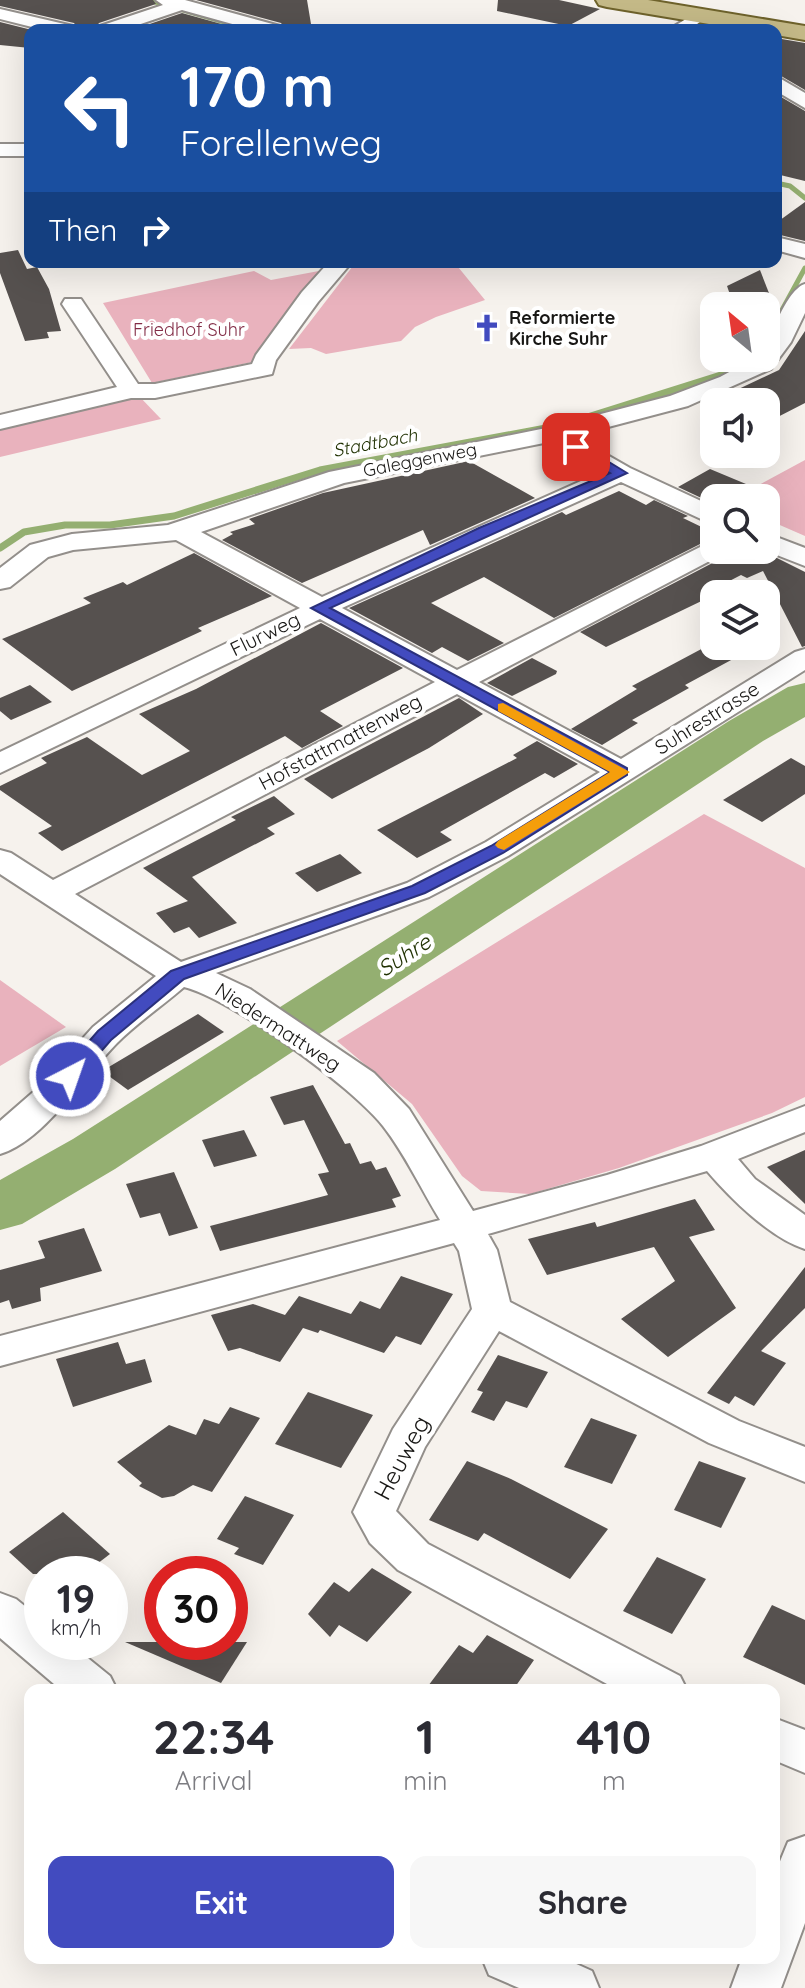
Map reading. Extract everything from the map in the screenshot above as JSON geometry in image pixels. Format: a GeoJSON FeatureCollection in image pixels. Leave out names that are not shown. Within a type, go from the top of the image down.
{"type":"FeatureCollection","features":[{"type":"Feature","properties":{"kind":"main road"},"geometry":{"type":"LineString","coordinates":[[607,0],[749,24]]}},
{"type":"Feature","properties":{"kind":"main road"},"geometry":{"type":"LineString","coordinates":[[782,29],[805,33]]}},
{"type":"Feature","properties":{"kind":"street"},"geometry":{"type":"LineString","coordinates":[[122,24],[171,5],[249,24]]}},
{"type":"Feature","properties":{"kind":"street"},"geometry":{"type":"LineString","coordinates":[[0,14],[42,24]]}},
{"type":"Feature","properties":{"kind":"street"},"geometry":{"type":"LineString","coordinates":[[686,24],[699,16]]}},
{"type":"Feature","properties":{"kind":"street"},"geometry":{"type":"LineString","coordinates":[[782,86],[805,102]]}},
{"type":"Feature","properties":{"kind":"street"},"geometry":{"type":"LineString","coordinates":[[0,150],[24,150]]}},
{"type":"Feature","properties":{"kind":"street"},"geometry":{"type":"LineString","coordinates":[[782,245],[805,251]]}},
{"type":"Feature","properties":{"kind":"street"},"geometry":{"type":"LineString","coordinates":[[0,422],[131,391],[155,391],[264,369],[264,360],[310,297],[336,268]]}},
{"type":"Feature","properties":{"kind":"street","name":"Galeggenweg"},"geometry":{"type":"LineString","coordinates":[[0,581],[39,551],[72,542],[171,533],[338,477],[553,434],[679,401],[763,364],[779,342],[805,291]]}},
{"type":"Feature","properties":{"kind":"street"},"geometry":{"type":"LineString","coordinates":[[73,304],[131,391]]}},
{"type":"Feature","properties":{"kind":"street"},"geometry":{"type":"LineString","coordinates":[[553,434],[621,473],[700,510]]}},
{"type":"Feature","properties":{"kind":"street","name":"Flurweg"},"geometry":{"type":"LineString","coordinates":[[0,764],[318,608],[484,531],[621,473]]}},
{"type":"Feature","properties":{"kind":"street"},"geometry":{"type":"LineString","coordinates":[[178,530],[622,772]]}},
{"type":"Feature","properties":{"kind":"street"},"geometry":{"type":"LineString","coordinates":[[780,547],[805,558]]}},
{"type":"Feature","properties":{"kind":"street","name":"Hofstattmattenweg"},"geometry":{"type":"LineString","coordinates":[[52,893],[700,555]]}},
{"type":"Feature","properties":{"kind":"street","name":"Suhrestrasse"},"geometry":{"type":"LineString","coordinates":[[0,1141],[52,1096],[105,1035],[178,975],[418,890],[497,849],[805,658]]}},
{"type":"Feature","properties":{"kind":"street","name":"Niedermattweg"},"geometry":{"type":"LineString","coordinates":[[0,860],[178,975],[211,983],[259,1012],[361,1081],[396,1118],[464,1227]]}},
{"type":"Feature","properties":{"kind":"street"},"geometry":{"type":"LineString","coordinates":[[0,1351],[613,1187],[714,1155],[805,1118]]}},
{"type":"Feature","properties":{"kind":"street"},"geometry":{"type":"LineString","coordinates":[[714,1155],[742,1188],[805,1235]]}},
{"type":"Feature","properties":{"kind":"street"},"geometry":{"type":"LineString","coordinates":[[464,1227],[478,1250],[492,1310],[724,1432],[805,1465]]}},
{"type":"Feature","properties":{"kind":"street","name":"Heuweg"},"geometry":{"type":"LineString","coordinates":[[492,1310],[408,1440],[374,1512],[385,1531],[413,1557],[651,1684]]}},
{"type":"Feature","properties":{"kind":"street"},"geometry":{"type":"LineString","coordinates":[[0,1612],[87,1684]]}},
{"type":"Feature","properties":{"kind":"street"},"geometry":{"type":"LineString","coordinates":[[780,1741],[805,1752]]}},
{"type":"Feature","properties":{"kind":"street"},"geometry":{"type":"LineString","coordinates":[[780,1924],[805,1858]]}},
{"type":"Feature","properties":{"kind":"street"},"geometry":{"type":"LineString","coordinates":[[520,1964],[574,1988]]}},
{"type":"Feature","properties":{"kind":"street"},"geometry":{"type":"LineString","coordinates":[[756,1988],[765,1964]]}},
{"type":"Feature","properties":{"kind":"green space","name":"Friedhof Suhr"},"geometry":{"type":"Polygon","coordinates":[[[351,268],[459,268],[485,300],[415,327],[401,341],[326,354],[311,348],[289,349],[351,268]]]}},
{"type":"Feature","properties":{"kind":"green space","name":"Friedhof Suhr"},"geometry":{"type":"Polygon","coordinates":[[[324,270],[257,361],[152,383],[103,303],[254,271],[271,280],[324,270]]]}},
{"type":"Feature","properties":{"kind":"green space"},"geometry":{"type":"Polygon","coordinates":[[[138,395],[161,419],[0,457],[0,427],[138,395]]]}},
{"type":"Feature","properties":{"kind":"green space"},"geometry":{"type":"Polygon","coordinates":[[[805,460],[805,536],[780,525],[780,484],[761,484],[805,460]]]}},
{"type":"Feature","properties":{"kind":"green space"},"geometry":{"type":"Polygon","coordinates":[[[704,814],[805,868],[805,1097],[772,1113],[619,1168],[530,1194],[481,1191],[462,1176],[412,1104],[337,1041],[704,814]]]}},
{"type":"Feature","properties":{"kind":"green space"},"geometry":{"type":"Polygon","coordinates":[[[0,980],[66,1027],[0,1066],[0,980]]]}},
{"type":"Feature","properties":{"kind":"building"},"geometry":{"type":"Polygon","coordinates":[[[0,0],[153,0],[156,4],[98,24],[75,24],[0,6],[0,0]]]}},
{"type":"Feature","properties":{"kind":"building"},"geometry":{"type":"Polygon","coordinates":[[[196,0],[307,0],[311,24],[281,23],[196,0]]]}},
{"type":"Feature","properties":{"kind":"building"},"geometry":{"type":"Polygon","coordinates":[[[498,0],[559,0],[600,9],[572,24],[497,11],[498,0]]]}},
{"type":"Feature","properties":{"kind":"building"},"geometry":{"type":"Polygon","coordinates":[[[182,13],[221,24],[150,24],[182,13]]]}},
{"type":"Feature","properties":{"kind":"building"},"geometry":{"type":"Polygon","coordinates":[[[0,22],[24,28],[24,47],[0,45],[0,22]]]}},
{"type":"Feature","properties":{"kind":"building"},"geometry":{"type":"Polygon","coordinates":[[[782,39],[805,43],[805,90],[782,77],[782,39]]]}},
{"type":"Feature","properties":{"kind":"building"},"geometry":{"type":"Polygon","coordinates":[[[782,98],[805,111],[805,181],[782,175],[782,98]]]}},
{"type":"Feature","properties":{"kind":"building"},"geometry":{"type":"Polygon","coordinates":[[[805,202],[805,241],[782,235],[782,219],[805,202]]]}},
{"type":"Feature","properties":{"kind":"building"},"geometry":{"type":"Polygon","coordinates":[[[18,250],[24,268],[38,268],[49,289],[61,331],[47,332],[49,338],[25,341],[0,273],[0,253],[18,250]]]}},
{"type":"Feature","properties":{"kind":"building"},"geometry":{"type":"Polygon","coordinates":[[[760,270],[769,292],[729,292],[727,286],[760,270]]]}},
{"type":"Feature","properties":{"kind":"building"},"geometry":{"type":"Polygon","coordinates":[[[805,331],[805,403],[780,416],[780,388],[741,388],[780,372],[805,331]]]}},
{"type":"Feature","properties":{"kind":"building"},"geometry":{"type":"Polygon","coordinates":[[[469,461],[535,498],[430,545],[423,530],[302,583],[222,540],[233,534],[230,532],[255,524],[249,519],[323,493],[469,461]]]}},
{"type":"Feature","properties":{"kind":"building"},"geometry":{"type":"Polygon","coordinates":[[[710,469],[746,484],[700,484],[700,497],[678,487],[710,469]]]}},
{"type":"Feature","properties":{"kind":"building"},"geometry":{"type":"Polygon","coordinates":[[[619,491],[646,505],[654,500],[688,516],[683,518],[700,526],[700,544],[554,618],[484,577],[431,603],[504,643],[468,661],[442,647],[432,653],[349,608],[562,512],[566,515],[619,491]]]}},
{"type":"Feature","properties":{"kind":"building"},"geometry":{"type":"Polygon","coordinates":[[[194,553],[272,596],[198,628],[202,631],[72,691],[2,639],[91,603],[83,598],[123,582],[127,585],[194,553]]]}},
{"type":"Feature","properties":{"kind":"building"},"geometry":{"type":"Polygon","coordinates":[[[780,560],[805,572],[805,646],[802,647],[780,604],[780,580],[768,580],[763,571],[747,578],[741,575],[731,580],[700,580],[700,602],[606,647],[580,632],[711,564],[780,564],[780,560]]]}},
{"type":"Feature","properties":{"kind":"building"},"geometry":{"type":"Polygon","coordinates":[[[321,623],[403,668],[320,711],[343,726],[302,748],[285,736],[62,851],[38,833],[52,826],[0,790],[0,786],[47,763],[41,758],[87,737],[142,775],[190,751],[139,714],[196,689],[321,623]]]}},
{"type":"Feature","properties":{"kind":"building"},"geometry":{"type":"Polygon","coordinates":[[[700,650],[700,660],[731,660],[685,685],[689,688],[632,720],[638,723],[602,745],[571,729],[637,689],[632,686],[700,650]]]}},
{"type":"Feature","properties":{"kind":"building"},"geometry":{"type":"Polygon","coordinates":[[[532,658],[557,671],[556,674],[512,696],[487,683],[532,658]]]}},
{"type":"Feature","properties":{"kind":"building"},"geometry":{"type":"Polygon","coordinates":[[[30,685],[52,702],[11,720],[0,711],[0,698],[30,685]]]}},
{"type":"Feature","properties":{"kind":"building"},"geometry":{"type":"Polygon","coordinates":[[[459,698],[483,714],[429,748],[332,799],[304,779],[459,698]]]}},
{"type":"Feature","properties":{"kind":"building"},"geometry":{"type":"Polygon","coordinates":[[[537,741],[578,764],[554,778],[545,773],[440,832],[452,840],[417,858],[377,830],[517,758],[513,755],[537,741]]]}},
{"type":"Feature","properties":{"kind":"building"},"geometry":{"type":"Polygon","coordinates":[[[791,758],[805,766],[805,794],[762,822],[723,800],[791,758]]]}},
{"type":"Feature","properties":{"kind":"building"},"geometry":{"type":"Polygon","coordinates":[[[274,796],[295,814],[267,828],[275,834],[192,877],[237,923],[199,938],[189,927],[174,933],[156,913],[188,901],[143,868],[236,820],[231,817],[274,796]]]}},
{"type":"Feature","properties":{"kind":"building"},"geometry":{"type":"Polygon","coordinates":[[[340,854],[362,873],[317,892],[295,873],[340,854]]]}},
{"type":"Feature","properties":{"kind":"building"},"geometry":{"type":"Polygon","coordinates":[[[198,1014],[224,1032],[128,1090],[102,1071],[198,1014]]]}},
{"type":"Feature","properties":{"kind":"building"},"geometry":{"type":"Polygon","coordinates":[[[313,1085],[345,1144],[350,1143],[360,1164],[371,1161],[376,1170],[386,1167],[401,1196],[392,1199],[396,1207],[220,1251],[210,1226],[328,1195],[318,1174],[329,1172],[304,1120],[284,1125],[270,1097],[313,1085]]]}},
{"type":"Feature","properties":{"kind":"building"},"geometry":{"type":"Polygon","coordinates":[[[244,1130],[257,1156],[214,1167],[202,1140],[244,1130]]]}},
{"type":"Feature","properties":{"kind":"building"},"geometry":{"type":"Polygon","coordinates":[[[805,1150],[805,1204],[767,1167],[805,1150]]]}},
{"type":"Feature","properties":{"kind":"building"},"geometry":{"type":"Polygon","coordinates":[[[174,1172],[198,1228],[169,1236],[160,1213],[140,1218],[126,1184],[174,1172]]]}},
{"type":"Feature","properties":{"kind":"building"},"geometry":{"type":"Polygon","coordinates":[[[695,1199],[715,1230],[689,1237],[736,1308],[668,1357],[621,1319],[675,1281],[654,1247],[547,1275],[528,1239],[595,1222],[597,1227],[695,1199]]]}},
{"type":"Feature","properties":{"kind":"building"},"geometry":{"type":"Polygon","coordinates":[[[84,1228],[102,1271],[40,1288],[41,1301],[12,1309],[9,1300],[0,1303],[0,1270],[45,1258],[38,1241],[84,1228]]]}},
{"type":"Feature","properties":{"kind":"building"},"geometry":{"type":"Polygon","coordinates":[[[805,1267],[805,1308],[761,1351],[786,1363],[754,1406],[735,1396],[729,1404],[707,1393],[805,1267]]]}},
{"type":"Feature","properties":{"kind":"building"},"geometry":{"type":"Polygon","coordinates":[[[401,1276],[453,1294],[421,1345],[396,1336],[384,1353],[320,1330],[318,1333],[303,1328],[280,1362],[240,1348],[228,1351],[211,1315],[253,1304],[285,1315],[299,1296],[351,1314],[360,1301],[380,1309],[401,1276]]]}},
{"type":"Feature","properties":{"kind":"building"},"geometry":{"type":"Polygon","coordinates":[[[118,1342],[126,1364],[145,1359],[152,1382],[73,1407],[56,1359],[118,1342]]]}},
{"type":"Feature","properties":{"kind":"building"},"geometry":{"type":"Polygon","coordinates":[[[498,1355],[548,1372],[527,1408],[506,1401],[494,1421],[471,1412],[483,1392],[477,1390],[498,1355]]]}},
{"type":"Feature","properties":{"kind":"building"},"geometry":{"type":"Polygon","coordinates":[[[308,1392],[373,1415],[341,1468],[275,1444],[308,1392]]]}},
{"type":"Feature","properties":{"kind":"building"},"geometry":{"type":"Polygon","coordinates":[[[230,1407],[260,1418],[212,1492],[193,1485],[174,1496],[162,1498],[139,1486],[142,1483],[117,1462],[169,1425],[196,1435],[204,1419],[219,1424],[230,1407]]]}},
{"type":"Feature","properties":{"kind":"building"},"geometry":{"type":"Polygon","coordinates":[[[591,1418],[637,1435],[612,1484],[564,1467],[591,1418]]]}},
{"type":"Feature","properties":{"kind":"building"},"geometry":{"type":"Polygon","coordinates":[[[467,1461],[511,1479],[608,1529],[570,1579],[484,1533],[478,1541],[429,1520],[467,1461]]]}},
{"type":"Feature","properties":{"kind":"building"},"geometry":{"type":"Polygon","coordinates":[[[699,1461],[746,1478],[721,1528],[674,1510],[699,1461]]]}},
{"type":"Feature","properties":{"kind":"building"},"geometry":{"type":"Polygon","coordinates":[[[245,1496],[294,1515],[263,1565],[248,1559],[248,1556],[234,1554],[239,1548],[217,1539],[245,1496]]]}},
{"type":"Feature","properties":{"kind":"building"},"geometry":{"type":"Polygon","coordinates":[[[63,1512],[110,1554],[24,1556],[24,1566],[9,1552],[63,1512]]]}},
{"type":"Feature","properties":{"kind":"building"},"geometry":{"type":"Polygon","coordinates":[[[657,1557],[706,1579],[672,1634],[623,1611],[657,1557]]]}},
{"type":"Feature","properties":{"kind":"building"},"geometry":{"type":"Polygon","coordinates":[[[372,1568],[412,1592],[367,1642],[339,1625],[330,1637],[308,1614],[334,1582],[349,1592],[372,1568]]]}},
{"type":"Feature","properties":{"kind":"building"},"geometry":{"type":"Polygon","coordinates":[[[772,1605],[805,1620],[805,1685],[743,1657],[772,1605]]]}},
{"type":"Feature","properties":{"kind":"building"},"geometry":{"type":"Polygon","coordinates":[[[487,1635],[534,1660],[517,1684],[430,1684],[459,1645],[473,1653],[487,1635]]]}},
{"type":"Feature","properties":{"kind":"building"},"geometry":{"type":"Polygon","coordinates":[[[128,1642],[144,1642],[144,1650],[128,1643],[128,1642]]]}},
{"type":"Feature","properties":{"kind":"building"},"geometry":{"type":"Polygon","coordinates":[[[167,1660],[236,1660],[221,1683],[167,1660]]]}},
{"type":"Feature","properties":{"kind":"waterway","name":"Stadtbach"},"geometry":{"type":"LineString","coordinates":[[149,0],[231,24]]}},
{"type":"Feature","properties":{"kind":"waterway","name":"Stadtbach"},"geometry":{"type":"LineString","coordinates":[[782,184],[790,186],[805,198]]}},
{"type":"Feature","properties":{"kind":"waterway","name":"Stadtbach"},"geometry":{"type":"LineString","coordinates":[[780,314],[805,268]]}},
{"type":"Feature","properties":{"kind":"waterway","name":"Stadtbach"},"geometry":{"type":"LineString","coordinates":[[0,548],[24,532],[65,525],[110,525],[174,516],[320,470],[562,425],[730,372]]}},
{"type":"Feature","properties":{"kind":"waterway","name":"Suhre"},"geometry":{"type":"LineString","coordinates":[[0,1208],[94,1154],[746,731],[805,697]]}},
{"type":"Feature","properties":{"kind":"slow traffic"},"geometry":{"type":"LineString","coordinates":[[503,708],[622,772],[504,845]]}},
{"type":"Feature","properties":{"kind":"place","name":"Reformierte Kirche Suhr"},"geometry":{"type":"Point","coordinates":[487,328]}},
{"type":"Feature","properties":{"kind":"route"},"geometry":{"type":"LineString","coordinates":[[70,1076],[105,1035],[178,975],[418,890],[497,849],[622,772],[318,608],[484,531],[621,473],[576,447]]}}]}
